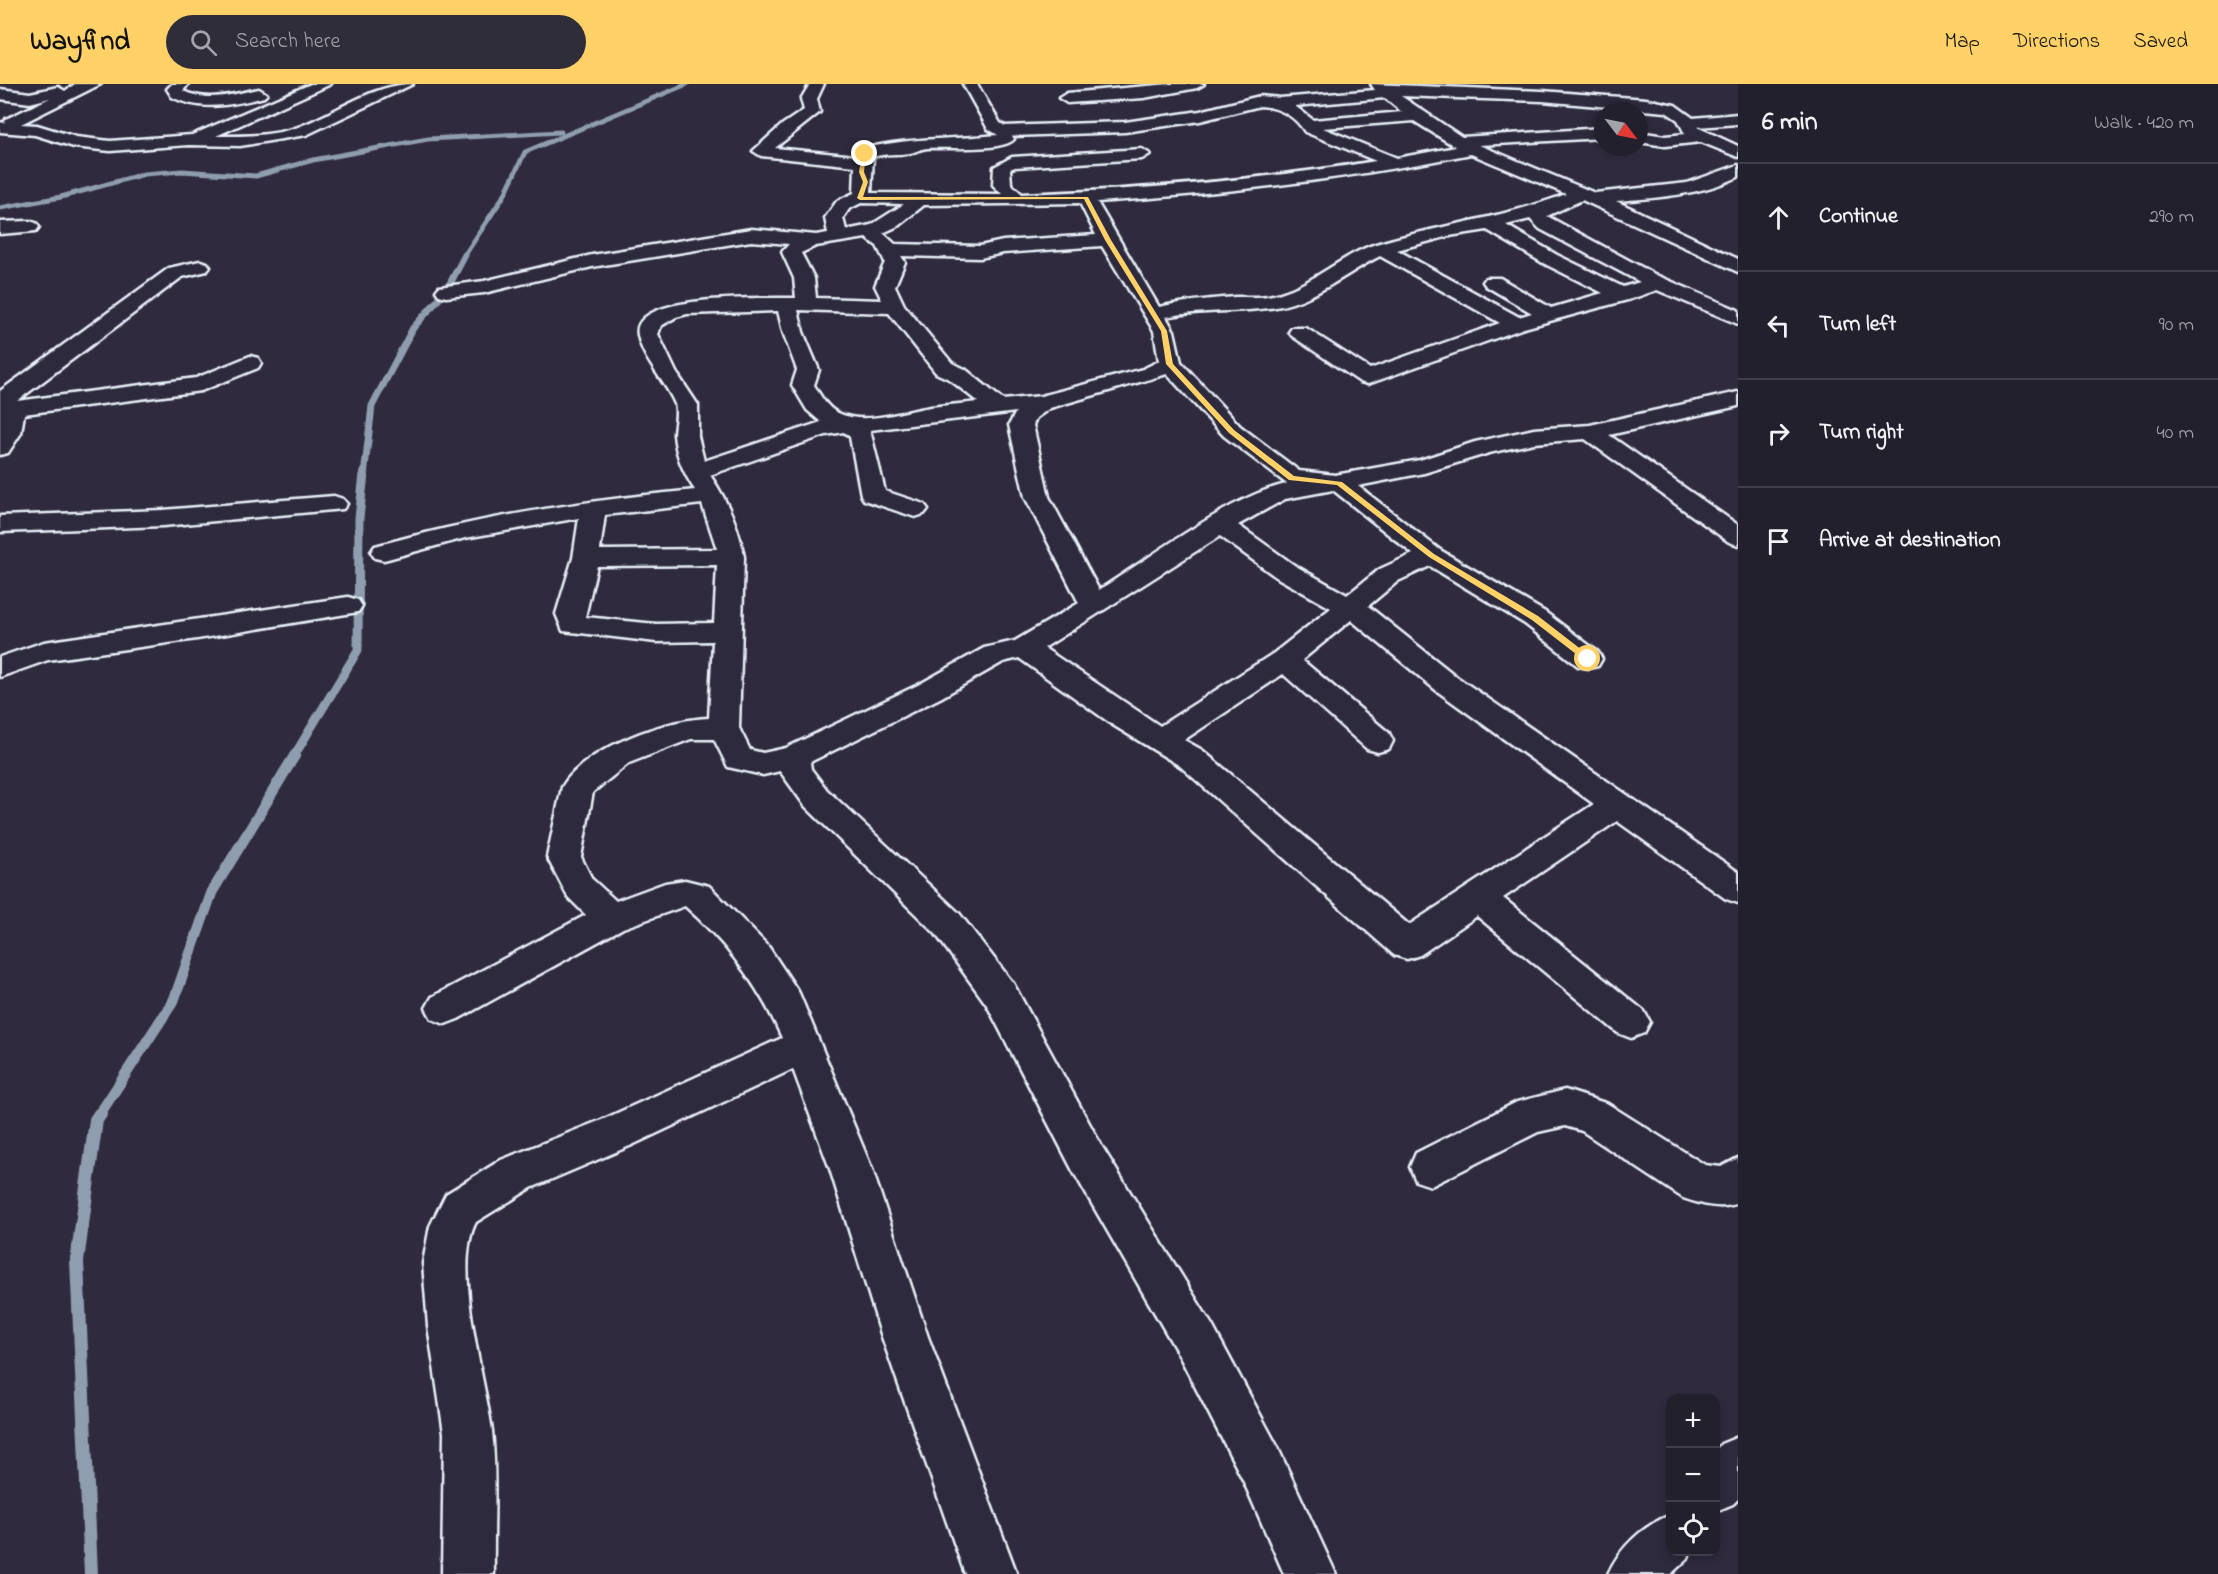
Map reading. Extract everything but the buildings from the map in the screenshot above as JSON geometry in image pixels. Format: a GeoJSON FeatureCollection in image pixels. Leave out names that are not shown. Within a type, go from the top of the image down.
{"type":"FeatureCollection","features":[{"type":"Feature","properties":{"kind":"street"},"geometry":{"type":"LineString","coordinates":[[0,94],[30,98],[94,84]]}},
{"type":"Feature","properties":{"kind":"street"},"geometry":{"type":"LineString","coordinates":[[181,84],[175,89],[177,94],[204,103],[222,103],[260,94],[287,98]]}},
{"type":"Feature","properties":{"kind":"street"},"geometry":{"type":"LineString","coordinates":[[188,140],[324,84]]}},
{"type":"Feature","properties":{"kind":"street"},"geometry":{"type":"LineString","coordinates":[[816,84],[808,99],[812,112],[789,127],[761,151],[863,162]]}},
{"type":"Feature","properties":{"kind":"street"},"geometry":{"type":"LineString","coordinates":[[970,84],[994,126],[1004,135],[1013,153],[1023,160]]}},
{"type":"Feature","properties":{"kind":"street"},"geometry":{"type":"LineString","coordinates":[[1051,84],[1067,98],[1074,118],[1083,129]]}},
{"type":"Feature","properties":{"kind":"street"},"geometry":{"type":"LineString","coordinates":[[1067,98],[1144,93],[1197,84]]}},
{"type":"Feature","properties":{"kind":"street"},"geometry":{"type":"LineString","coordinates":[[1248,84],[1308,124],[1311,129],[1394,163]]}},
{"type":"Feature","properties":{"kind":"street"},"geometry":{"type":"LineString","coordinates":[[304,91],[369,94],[400,87]]}},
{"type":"Feature","properties":{"kind":"street"},"geometry":{"type":"LineString","coordinates":[[7,127],[12,122],[80,90],[77,88]]}},
{"type":"Feature","properties":{"kind":"street"},"geometry":{"type":"LineString","coordinates":[[860,198],[865,182],[861,172],[865,154],[882,149],[909,148],[923,143],[960,144],[1004,135],[1125,127],[1200,116],[1260,101],[1278,103],[1388,89],[1546,92],[1659,106],[1685,117],[1689,128],[1697,138],[1665,141],[1648,138]]}},
{"type":"Feature","properties":{"kind":"street"},"geometry":{"type":"LineString","coordinates":[[1388,89],[1414,116],[1463,145],[1588,196],[1621,201],[1702,186],[1738,170]]}},
{"type":"Feature","properties":{"kind":"street"},"geometry":{"type":"LineString","coordinates":[[1546,92],[1580,118],[1569,136]]}},
{"type":"Feature","properties":{"kind":"street"},"geometry":{"type":"LineString","coordinates":[[7,127],[110,146],[188,140],[240,141],[300,132],[369,94]]}},
{"type":"Feature","properties":{"kind":"street"},"geometry":{"type":"LineString","coordinates":[[222,103],[252,112]]}},
{"type":"Feature","properties":{"kind":"street"},"geometry":{"type":"LineString","coordinates":[[1200,116],[1220,127]]}},
{"type":"Feature","properties":{"kind":"street"},"geometry":{"type":"LineString","coordinates":[[1308,124],[1371,122],[1414,116]]}},
{"type":"Feature","properties":{"kind":"street"},"geometry":{"type":"LineString","coordinates":[[1689,128],[1738,118]]}},
{"type":"Feature","properties":{"kind":"street"},"geometry":{"type":"LineString","coordinates":[[1125,127],[1149,156],[1185,190]]}},
{"type":"Feature","properties":{"kind":"street"},"geometry":{"type":"LineString","coordinates":[[1689,128],[1738,152]]}},
{"type":"Feature","properties":{"kind":"street"},"geometry":{"type":"LineString","coordinates":[[838,236],[834,218],[843,205],[860,198],[920,200],[1086,198],[1185,190],[1304,178],[1394,163],[1463,145],[1594,134]]}},
{"type":"Feature","properties":{"kind":"street"},"geometry":{"type":"LineString","coordinates":[[131,164],[149,144]]}},
{"type":"Feature","properties":{"kind":"street"},"geometry":{"type":"LineString","coordinates":[[1016,198],[1002,185],[1000,173],[1002,167],[1023,160],[1149,156]]}},
{"type":"Feature","properties":{"kind":"street"},"geometry":{"type":"LineString","coordinates":[[1153,314],[1189,306],[1285,299],[1313,287],[1342,267],[1380,249],[1448,231],[1490,224],[1588,196]]}},
{"type":"Feature","properties":{"kind":"street"},"geometry":{"type":"LineString","coordinates":[[1086,198],[1108,240],[1164,331],[1170,364],[1232,431],[1292,478],[1339,483],[1431,556],[1535,618],[1588,659]]}},
{"type":"Feature","properties":{"kind":"street"},"geometry":{"type":"LineString","coordinates":[[795,305],[808,296],[807,287],[792,252],[798,245],[813,240],[870,232],[890,226],[908,213],[920,200]]}},
{"type":"Feature","properties":{"kind":"street"},"geometry":{"type":"LineString","coordinates":[[1621,201],[1683,241],[1738,266]]}},
{"type":"Feature","properties":{"kind":"street"},"geometry":{"type":"LineString","coordinates":[[1544,208],[1537,216],[1546,225],[1608,259],[1738,318]]}},
{"type":"Feature","properties":{"kind":"street"},"geometry":{"type":"LineString","coordinates":[[1490,224],[1550,259],[1624,295]]}},
{"type":"Feature","properties":{"kind":"street"},"geometry":{"type":"LineString","coordinates":[[0,228],[30,227]]}},
{"type":"Feature","properties":{"kind":"street"},"geometry":{"type":"LineString","coordinates":[[870,232],[885,243],[895,262],[885,286],[895,307],[944,368],[957,374],[999,408]]}},
{"type":"Feature","properties":{"kind":"street"},"geometry":{"type":"LineString","coordinates":[[446,291],[484,287],[592,261],[751,235],[813,240]]}},
{"type":"Feature","properties":{"kind":"street"},"geometry":{"type":"LineString","coordinates":[[889,250],[980,252],[1003,247],[1108,240]]}},
{"type":"Feature","properties":{"kind":"street"},"geometry":{"type":"LineString","coordinates":[[1608,259],[1683,241]]}},
{"type":"Feature","properties":{"kind":"street"},"geometry":{"type":"LineString","coordinates":[[1380,249],[1517,324]]}},
{"type":"Feature","properties":{"kind":"street"},"geometry":{"type":"LineString","coordinates":[[6,402],[126,307],[176,272],[200,267]]}},
{"type":"Feature","properties":{"kind":"street"},"geometry":{"type":"LineString","coordinates":[[1493,282],[1548,315]]}},
{"type":"Feature","properties":{"kind":"street"},"geometry":{"type":"LineString","coordinates":[[1299,332],[1368,377],[1517,324],[1624,295],[1661,282]]}},
{"type":"Feature","properties":{"kind":"street"},"geometry":{"type":"LineString","coordinates":[[895,307],[795,305],[687,308],[669,312],[651,322],[648,334],[665,372],[687,405],[686,436],[695,472],[712,496],[728,540],[731,557],[724,728],[739,759],[764,764],[794,757],[930,691],[994,655],[1024,648],[1094,606],[1220,524],[1278,493],[1424,466],[1483,447],[1534,436],[1590,432],[1738,399]]}},
{"type":"Feature","properties":{"kind":"street"},"geometry":{"type":"LineString","coordinates":[[795,305],[793,332],[808,370],[803,385],[815,405],[828,417],[848,424],[861,434],[873,495],[915,509]]}},
{"type":"Feature","properties":{"kind":"street"},"geometry":{"type":"LineString","coordinates":[[6,402],[201,384],[250,363]]}},
{"type":"Feature","properties":{"kind":"street"},"geometry":{"type":"LineString","coordinates":[[695,472],[821,429],[848,424],[884,423],[930,414],[1042,403],[1151,374],[1170,364]]}},
{"type":"Feature","properties":{"kind":"street"},"geometry":{"type":"LineString","coordinates":[[0,448],[9,433],[6,402]]}},
{"type":"Feature","properties":{"kind":"street"},"geometry":{"type":"LineString","coordinates":[[1042,403],[1026,414],[1021,425],[1037,497],[1094,606]]}},
{"type":"Feature","properties":{"kind":"street"},"geometry":{"type":"LineString","coordinates":[[1590,432],[1738,537]]}},
{"type":"Feature","properties":{"kind":"street"},"geometry":{"type":"LineString","coordinates":[[384,552],[465,530],[543,514],[712,496]]}},
{"type":"Feature","properties":{"kind":"street"},"geometry":{"type":"LineString","coordinates":[[0,524],[163,518],[333,504]]}},
{"type":"Feature","properties":{"kind":"street"},"geometry":{"type":"LineString","coordinates":[[593,508],[586,558],[570,614],[573,625],[656,633],[727,632]]}},
{"type":"Feature","properties":{"kind":"street"},"geometry":{"type":"LineString","coordinates":[[1220,524],[1285,571],[1363,615],[1447,684],[1738,890]]}},
{"type":"Feature","properties":{"kind":"street"},"geometry":{"type":"LineString","coordinates":[[1161,740],[1284,660],[1389,575],[1431,556]]}},
{"type":"Feature","properties":{"kind":"street"},"geometry":{"type":"LineString","coordinates":[[586,558],[731,557]]}},
{"type":"Feature","properties":{"kind":"street"},"geometry":{"type":"LineString","coordinates":[[0,667],[44,651],[348,606]]}},
{"type":"Feature","properties":{"kind":"street"},"geometry":{"type":"LineString","coordinates":[[1024,648],[1124,718],[1191,758],[1407,945],[1618,804]]}},
{"type":"Feature","properties":{"kind":"street"},"geometry":{"type":"LineString","coordinates":[[1284,660],[1378,741]]}},
{"type":"Feature","properties":{"kind":"street"},"geometry":{"type":"LineString","coordinates":[[611,918],[580,888],[564,857],[578,787],[618,755],[688,729],[724,728]]}},
{"type":"Feature","properties":{"kind":"street"},"geometry":{"type":"LineString","coordinates":[[794,757],[796,772],[816,798],[947,923],[1000,994],[1087,1158],[1196,1341],[1260,1463],[1310,1574]]}},
{"type":"Feature","properties":{"kind":"street"},"geometry":{"type":"LineString","coordinates":[[445,1008],[611,918],[665,897],[686,893],[697,897],[755,956],[786,1004],[851,1169],[905,1337],[991,1574]]}},
{"type":"Feature","properties":{"kind":"street"},"geometry":{"type":"LineString","coordinates":[[1480,898],[1631,1022]]}},
{"type":"Feature","properties":{"kind":"street"},"geometry":{"type":"LineString","coordinates":[[468,1574],[468,1433],[451,1326],[445,1263],[451,1226],[461,1208],[516,1174],[618,1132],[804,1046]]}},
{"type":"Feature","properties":{"kind":"street"},"geometry":{"type":"LineString","coordinates":[[1431,1167],[1532,1115],[1565,1108],[1594,1117],[1698,1184],[1730,1187],[1738,1177]]}},
{"type":"Feature","properties":{"kind":"street"},"geometry":{"type":"LineString","coordinates":[[1720,1482],[1738,1461]]}},
{"type":"Feature","properties":{"kind":"street"},"geometry":{"type":"LineString","coordinates":[[1634,1574],[1666,1545]]}},
{"type":"Feature","properties":{"kind":"waterway"},"geometry":{"type":"LineString","coordinates":[[464,256],[505,194],[525,152],[687,84]]}},
{"type":"Feature","properties":{"kind":"waterway"},"geometry":{"type":"LineString","coordinates":[[0,208],[61,197],[144,174],[182,171],[256,176],[313,160],[428,139],[561,132]]}},
{"type":"Feature","properties":{"kind":"waterway"},"geometry":{"type":"LineString","coordinates":[[364,476],[372,406],[413,328],[446,291],[465,255]]}},
{"type":"Feature","properties":{"kind":"waterway"},"geometry":{"type":"LineString","coordinates":[[294,756],[358,650],[359,518],[364,474]]}},
{"type":"Feature","properties":{"kind":"waterway"},"geometry":{"type":"LineString","coordinates":[[99,1115],[174,1000],[212,892],[295,755]]}},
{"type":"Feature","properties":{"kind":"waterway"},"geometry":{"type":"LineString","coordinates":[[91,1574],[77,1261],[96,1120],[100,1114]]}},
{"type":"Feature","properties":{"kind":"route"},"geometry":{"type":"LineString","coordinates":[[865,154],[861,172],[865,182],[860,198],[920,200],[1086,198],[1108,240],[1164,331],[1170,364],[1183,381],[1232,431],[1292,478],[1339,483],[1431,556],[1535,618],[1588,659]]}}]}
